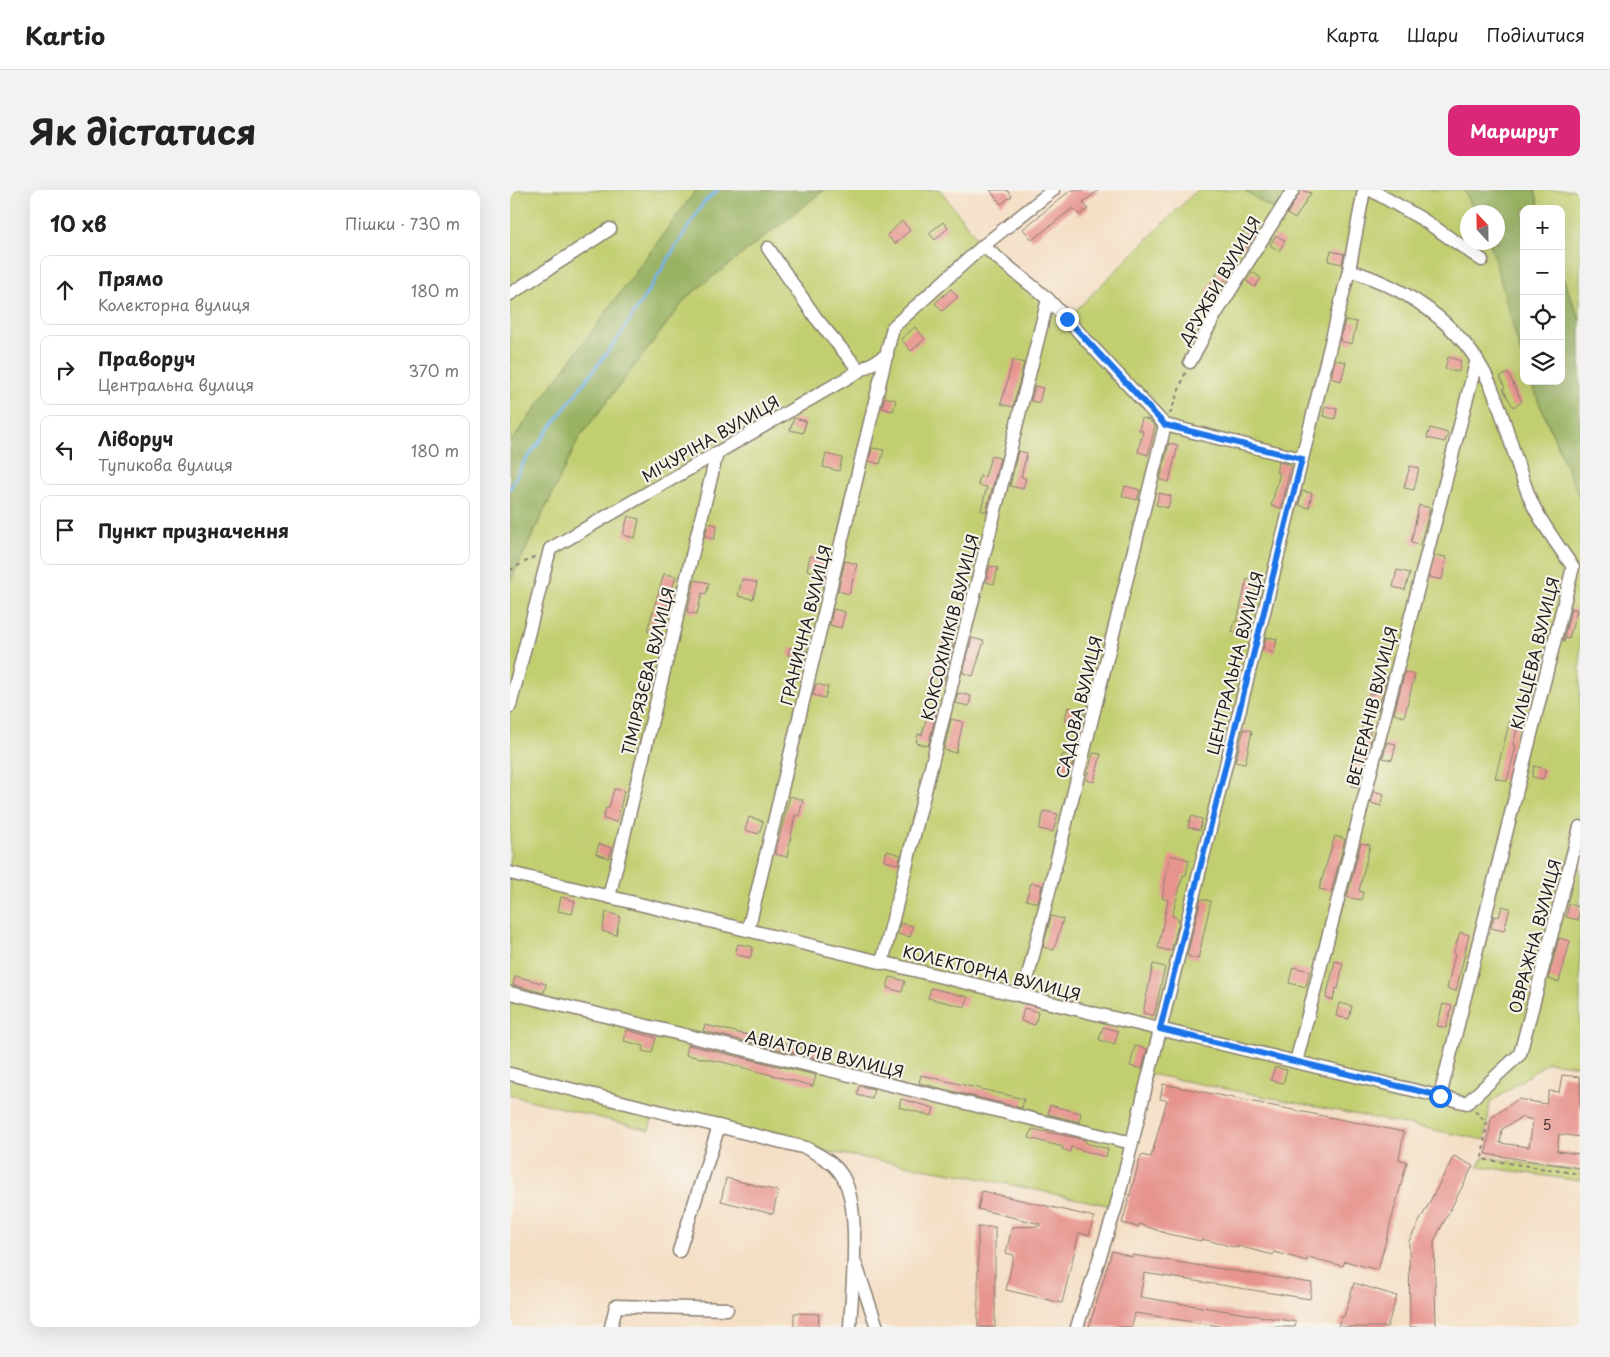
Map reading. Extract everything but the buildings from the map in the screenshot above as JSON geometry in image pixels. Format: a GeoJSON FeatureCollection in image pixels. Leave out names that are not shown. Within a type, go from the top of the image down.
{"type":"FeatureCollection","features":[{"type":"Feature","properties":{"kind":"street"},"geometry":{"type":"LineString","coordinates":[[1053,190],[983,246],[1048,299],[1165,425],[1302,459]]}},
{"type":"Feature","properties":{"kind":"street","name":"ДРУЖБИ ВУЛИЦЯ"},"geometry":{"type":"LineString","coordinates":[[1190,362],[1214,315],[1293,190]]}},
{"type":"Feature","properties":{"kind":"street","name":"ЦЕНТРАЛЬНА ВУЛИЦЯ"},"geometry":{"type":"LineString","coordinates":[[1076,1327],[1106,1243],[1132,1144],[1348,270],[1364,190]]}},
{"type":"Feature","properties":{"kind":"street"},"geometry":{"type":"LineString","coordinates":[[1371,190],[1422,219],[1482,260]]}},
{"type":"Feature","properties":{"kind":"street"},"geometry":{"type":"LineString","coordinates":[[510,294],[610,229]]}},
{"type":"Feature","properties":{"kind":"street","name":"ГРАНИЧНА ВУЛИЦЯ"},"geometry":{"type":"LineString","coordinates":[[748,930],[893,327],[983,246]]}},
{"type":"Feature","properties":{"kind":"street"},"geometry":{"type":"LineString","coordinates":[[768,248],[816,318],[859,370]]}},
{"type":"Feature","properties":{"kind":"street","name":"КІЛЬЦЕВА ВУЛИЦЯ"},"geometry":{"type":"LineString","coordinates":[[1348,270],[1378,279],[1424,305],[1458,334],[1477,359],[1495,394],[1532,503],[1573,568],[1440,1096]]}},
{"type":"Feature","properties":{"kind":"street","name":"КОКСОХІМІКІВ ВУЛИЦЯ"},"geometry":{"type":"LineString","coordinates":[[882,962],[1048,299]]}},
{"type":"Feature","properties":{"kind":"street","name":"МІЧУРІНА ВУЛИЦЯ"},"geometry":{"type":"LineString","coordinates":[[550,549],[887,355]]}},
{"type":"Feature","properties":{"kind":"street","name":"ВЕТЕРАНІВ ВУЛИЦЯ"},"geometry":{"type":"LineString","coordinates":[[1296,1062],[1477,359]]}},
{"type":"Feature","properties":{"kind":"street","name":"САДОВА ВУЛИЦЯ"},"geometry":{"type":"LineString","coordinates":[[1023,996],[1165,425]]}},
{"type":"Feature","properties":{"kind":"street","name":"ТІМІРЯЗЄВА ВУЛИЦЯ"},"geometry":{"type":"LineString","coordinates":[[609,897],[717,452]]}},
{"type":"Feature","properties":{"kind":"street"},"geometry":{"type":"LineString","coordinates":[[510,706],[550,549]]}},
{"type":"Feature","properties":{"kind":"street","name":"ОВРАЖНА ВУЛИЦЯ"},"geometry":{"type":"LineString","coordinates":[[1467,1103],[1520,1054],[1580,827]]}},
{"type":"Feature","properties":{"kind":"street","name":"КОЛЕКТОРНА ВУЛИЦЯ"},"geometry":{"type":"LineString","coordinates":[[510,873],[1467,1103]]}},
{"type":"Feature","properties":{"kind":"street","name":"АВІАТОРІВ ВУЛИЦЯ"},"geometry":{"type":"LineString","coordinates":[[510,993],[1132,1144]]}},
{"type":"Feature","properties":{"kind":"street"},"geometry":{"type":"LineString","coordinates":[[510,1074],[806,1148],[828,1159],[844,1178],[852,1201],[853,1255],[850,1327]]}},
{"type":"Feature","properties":{"kind":"street"},"geometry":{"type":"LineString","coordinates":[[679,1251],[719,1126]]}},
{"type":"Feature","properties":{"kind":"street"},"geometry":{"type":"LineString","coordinates":[[853,1255],[877,1327]]}},
{"type":"Feature","properties":{"kind":"street"},"geometry":{"type":"LineString","coordinates":[[611,1327],[616,1306],[727,1310]]}},
{"type":"Feature","properties":{"kind":"path"},"geometry":{"type":"LineString","coordinates":[[1165,425],[1190,362]]}},
{"type":"Feature","properties":{"kind":"path"},"geometry":{"type":"LineString","coordinates":[[510,570],[550,549]]}},
{"type":"Feature","properties":{"kind":"path"},"geometry":{"type":"LineString","coordinates":[[1467,1103],[1487,1123],[1482,1159],[1580,1174]]}},
{"type":"Feature","properties":{"kind":"green space"},"geometry":{"type":"Polygon","coordinates":[[[510,190],[696,190],[510,443],[510,190]]]}},
{"type":"Feature","properties":{"kind":"green space"},"geometry":{"type":"Polygon","coordinates":[[[696,190],[824,190],[688,296],[579,438],[510,582],[510,443],[696,190]]]}},
{"type":"Feature","properties":{"kind":"green space"},"geometry":{"type":"Polygon","coordinates":[[[824,190],[940,190],[983,246],[1067,319],[1197,190],[1244,190],[1277,212],[1293,190],[1464,190],[1472,205],[1460,205],[1460,250],[1494,250],[1520,350],[1520,385],[1532,385],[1580,499],[1580,1066],[1548,1062],[1490,1103],[1485,1140],[1150,1074],[1116,1207],[969,1176],[806,1148],[654,1111],[649,1130],[510,1095],[510,582],[579,438],[688,296],[824,190]]]}},
{"type":"Feature","properties":{"kind":"green space"},"geometry":{"type":"Polygon","coordinates":[[[1244,190],[1293,190],[1277,212],[1244,190]]]}},
{"type":"Feature","properties":{"kind":"green space"},"geometry":{"type":"Polygon","coordinates":[[[1464,190],[1535,190],[1539,205],[1520,205],[1520,351],[1492,250],[1505,250],[1505,205],[1472,205],[1464,190]]]}},
{"type":"Feature","properties":{"kind":"green space"},"geometry":{"type":"Polygon","coordinates":[[[1535,190],[1580,190],[1580,320],[1565,283],[1565,205],[1539,205],[1535,190]]]}},
{"type":"Feature","properties":{"kind":"green space"},"geometry":{"type":"Polygon","coordinates":[[[1565,283],[1580,320],[1580,499],[1532,385],[1565,385],[1565,283]]]}},
{"type":"Feature","properties":{"kind":"green space"},"geometry":{"type":"Polygon","coordinates":[[[1483,1157],[1580,1171],[1580,1181],[1478,1166],[1483,1157]]]}},
{"type":"Feature","properties":{"kind":"waterway"},"geometry":{"type":"LineString","coordinates":[[510,489],[522,465],[621,334],[704,202],[718,190]]}},
{"type":"Feature","properties":{"kind":"route"},"geometry":{"type":"LineString","coordinates":[[1067,319],[1165,425],[1302,459],[1160,1029],[1440,1096]]}}]}
